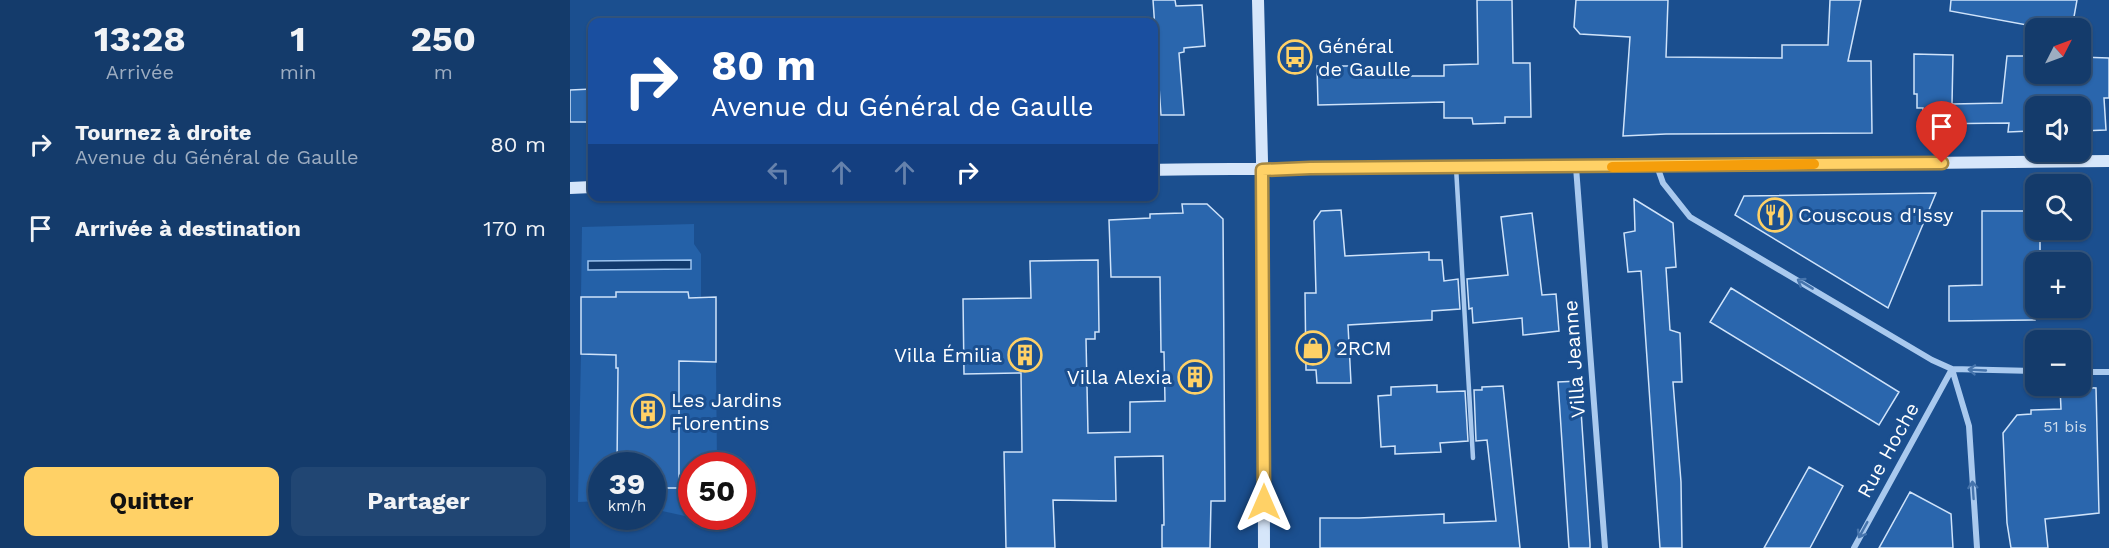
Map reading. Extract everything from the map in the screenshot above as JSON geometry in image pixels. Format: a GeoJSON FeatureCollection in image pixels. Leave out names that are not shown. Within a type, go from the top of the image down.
{"type":"FeatureCollection","features":[{"type":"Feature","properties":{"kind":"main road"},"geometry":{"type":"LineString","coordinates":[[1258,0],[1262,170],[1264,548]]}},
{"type":"Feature","properties":{"kind":"main road"},"geometry":{"type":"LineString","coordinates":[[1158,170],[2109,161]]}},
{"type":"Feature","properties":{"kind":"main road"},"geometry":{"type":"LineString","coordinates":[[570,188],[588,187]]}},
{"type":"Feature","properties":{"kind":"street"},"geometry":{"type":"LineString","coordinates":[[1657,166],[1663,183],[1690,217],[1932,360],[1952,369],[2025,371]]}},
{"type":"Feature","properties":{"kind":"street","name":"Villa Jeanne"},"geometry":{"type":"LineString","coordinates":[[1576,167],[1605,548]]}},
{"type":"Feature","properties":{"kind":"street"},"geometry":{"type":"LineString","coordinates":[[1952,369],[1969,426],[1977,548]]}},
{"type":"Feature","properties":{"kind":"street","name":"Rue Hoche"},"geometry":{"type":"LineString","coordinates":[[1854,548],[1952,369]]}},
{"type":"Feature","properties":{"kind":"street"},"geometry":{"type":"LineString","coordinates":[[2091,372],[2109,372]]}},
{"type":"Feature","properties":{"kind":"lane"},"geometry":{"type":"LineString","coordinates":[[1456,167],[1473,458]]}},
{"type":"Feature","properties":{"kind":"shaded area"},"geometry":{"type":"Polygon","coordinates":[[[694,224],[694,244],[701,254],[701,297],[689,297],[688,292],[660,292],[659,297],[632,297],[632,292],[616,292],[616,297],[581,297],[582,227],[694,224]]]}},
{"type":"Feature","properties":{"kind":"shaded area"},"geometry":{"type":"Polygon","coordinates":[[[691,260],[691,269],[588,270],[588,261],[691,260]]]}},
{"type":"Feature","properties":{"kind":"shaded area"},"geometry":{"type":"Polygon","coordinates":[[[581,354],[616,355],[616,367],[618,368],[617,452],[588,452],[588,502],[578,502],[581,354]]]}},
{"type":"Feature","properties":{"kind":"shaded area"},"geometry":{"type":"Polygon","coordinates":[[[672,355],[691,361],[716,362],[717,452],[678,452],[678,514],[666,512],[666,452],[658,452],[672,355]]]}},
{"type":"Feature","properties":{"kind":"building"},"geometry":{"type":"Polygon","coordinates":[[[1153,0],[1175,0],[1176,6],[1202,5],[1205,46],[1184,48],[1184,52],[1179,53],[1184,115],[1161,115],[1158,18],[1154,18],[1153,0]]]}},
{"type":"Feature","properties":{"kind":"building"},"geometry":{"type":"Polygon","coordinates":[[[1477,0],[1512,0],[1513,63],[1530,63],[1531,117],[1505,117],[1505,123],[1473,124],[1472,118],[1444,118],[1444,102],[1318,105],[1317,66],[1352,66],[1352,72],[1403,71],[1403,76],[1444,76],[1444,65],[1478,64],[1477,0]]]}},
{"type":"Feature","properties":{"kind":"building"},"geometry":{"type":"Polygon","coordinates":[[[1576,0],[1668,0],[1666,57],[1782,58],[1782,45],[1828,45],[1830,0],[1861,0],[1848,61],[1871,61],[1872,133],[1623,136],[1630,37],[1580,34],[1574,27],[1576,0]]]}},
{"type":"Feature","properties":{"kind":"building"},"geometry":{"type":"Polygon","coordinates":[[[1951,0],[2077,0],[2074,18],[2025,18],[2025,25],[1950,11],[1951,0]]]}},
{"type":"Feature","properties":{"kind":"building"},"geometry":{"type":"Polygon","coordinates":[[[1914,54],[1953,55],[1952,104],[2002,103],[2007,56],[2025,56],[2025,84],[2091,84],[2091,57],[2109,58],[2109,98],[2104,98],[2106,130],[2091,131],[2091,96],[2025,96],[2025,131],[2008,132],[2009,123],[1923,124],[1923,108],[1917,108],[1917,94],[1914,94],[1914,54]]]}},
{"type":"Feature","properties":{"kind":"building"},"geometry":{"type":"Polygon","coordinates":[[[588,89],[588,122],[570,122],[570,90],[588,89]]]}},
{"type":"Feature","properties":{"kind":"building"},"geometry":{"type":"Polygon","coordinates":[[[1936,193],[1888,308],[1735,215],[1744,196],[1936,193]]]}},
{"type":"Feature","properties":{"kind":"building"},"geometry":{"type":"Polygon","coordinates":[[[1634,199],[1673,223],[1676,267],[1666,268],[1670,330],[1680,333],[1682,382],[1673,382],[1681,482],[1682,548],[1660,548],[1641,271],[1628,272],[1624,233],[1635,231],[1634,199]]]}},
{"type":"Feature","properties":{"kind":"building"},"geometry":{"type":"Polygon","coordinates":[[[1182,204],[1207,204],[1223,219],[1225,501],[1211,501],[1210,548],[1162,548],[1163,456],[1115,457],[1116,501],[1053,500],[1055,548],[1006,548],[1004,452],[1022,452],[1021,373],[964,374],[963,299],[1031,298],[1030,261],[1098,260],[1099,332],[1095,332],[1095,339],[1086,339],[1088,433],[1130,432],[1130,402],[1165,401],[1164,352],[1161,352],[1160,277],[1111,277],[1109,220],[1150,218],[1150,214],[1183,213],[1182,204]]]}},
{"type":"Feature","properties":{"kind":"building"},"geometry":{"type":"Polygon","coordinates":[[[1341,210],[1345,256],[1429,252],[1429,260],[1442,260],[1444,281],[1458,279],[1460,309],[1432,311],[1432,320],[1348,325],[1351,383],[1317,383],[1316,370],[1306,370],[1305,293],[1316,293],[1314,221],[1321,211],[1341,210]]]}},
{"type":"Feature","properties":{"kind":"building"},"geometry":{"type":"Polygon","coordinates":[[[1982,211],[2025,211],[2025,240],[2040,240],[2040,252],[2025,252],[2025,318],[2035,318],[2035,320],[1949,321],[1949,286],[1982,285],[1982,211]]]}},
{"type":"Feature","properties":{"kind":"building"},"geometry":{"type":"Polygon","coordinates":[[[1532,213],[1542,295],[1556,294],[1559,331],[1523,335],[1522,318],[1473,323],[1472,308],[1469,309],[1467,279],[1508,275],[1501,217],[1532,213]]]}},
{"type":"Feature","properties":{"kind":"building"},"geometry":{"type":"Polygon","coordinates":[[[1731,288],[1899,392],[1879,425],[1710,322],[1731,288]]]}},
{"type":"Feature","properties":{"kind":"building","name":"Les Jardins Florentins"},"geometry":{"type":"Polygon","coordinates":[[[616,292],[688,292],[689,298],[716,297],[716,362],[679,361],[678,488],[666,488],[666,452],[617,452],[618,368],[616,368],[616,355],[581,354],[581,297],[616,297],[616,292]]]}},
{"type":"Feature","properties":{"kind":"building"},"geometry":{"type":"Polygon","coordinates":[[[1579,381],[1590,548],[1569,548],[1558,382],[1579,381]]]}},
{"type":"Feature","properties":{"kind":"building"},"geometry":{"type":"Polygon","coordinates":[[[1437,385],[1437,392],[1465,391],[1468,441],[1440,443],[1441,452],[1395,454],[1395,446],[1381,447],[1378,396],[1391,395],[1391,387],[1437,385]]]}},
{"type":"Feature","properties":{"kind":"building"},"geometry":{"type":"Polygon","coordinates":[[[1503,386],[1520,548],[1320,548],[1320,518],[1444,514],[1444,523],[1496,521],[1487,440],[1476,441],[1474,390],[1482,390],[1482,387],[1503,386]]]}},
{"type":"Feature","properties":{"kind":"building"},"geometry":{"type":"Polygon","coordinates":[[[2091,388],[2096,388],[2099,513],[2045,519],[2048,548],[2011,548],[2007,523],[2003,433],[2017,415],[2031,414],[2031,410],[2061,409],[2060,396],[2091,396],[2091,388]]]}},
{"type":"Feature","properties":{"kind":"building"},"geometry":{"type":"Polygon","coordinates":[[[1809,467],[1843,486],[1810,548],[1764,548],[1809,467]]]}},
{"type":"Feature","properties":{"kind":"building"},"geometry":{"type":"Polygon","coordinates":[[[1910,492],[1951,514],[1953,548],[1879,548],[1910,492]]]}},
{"type":"Feature","properties":{"kind":"slow traffic"},"geometry":{"type":"LineString","coordinates":[[1612,167],[1814,164]]}},
{"type":"Feature","properties":{"kind":"place","name":"Général de Gaulle"},"geometry":{"type":"Point","coordinates":[1295,57]}},
{"type":"Feature","properties":{"kind":"place","name":"Couscous d'Issy"},"geometry":{"type":"Point","coordinates":[1775,215]}},
{"type":"Feature","properties":{"kind":"place","name":"2RCM"},"geometry":{"type":"Point","coordinates":[1313,348]}},
{"type":"Feature","properties":{"kind":"place","name":"Villa Émilia"},"geometry":{"type":"Point","coordinates":[1025,355]}},
{"type":"Feature","properties":{"kind":"place","name":"Villa Alexia"},"geometry":{"type":"Point","coordinates":[1195,377]}},
{"type":"Feature","properties":{"kind":"place","name":"Les Jardins Florentins"},"geometry":{"type":"Point","coordinates":[648,411]}},
{"type":"Feature","properties":{"kind":"route"},"geometry":{"type":"LineString","coordinates":[[1264,502],[1262,170],[1942,163]]}}]}
